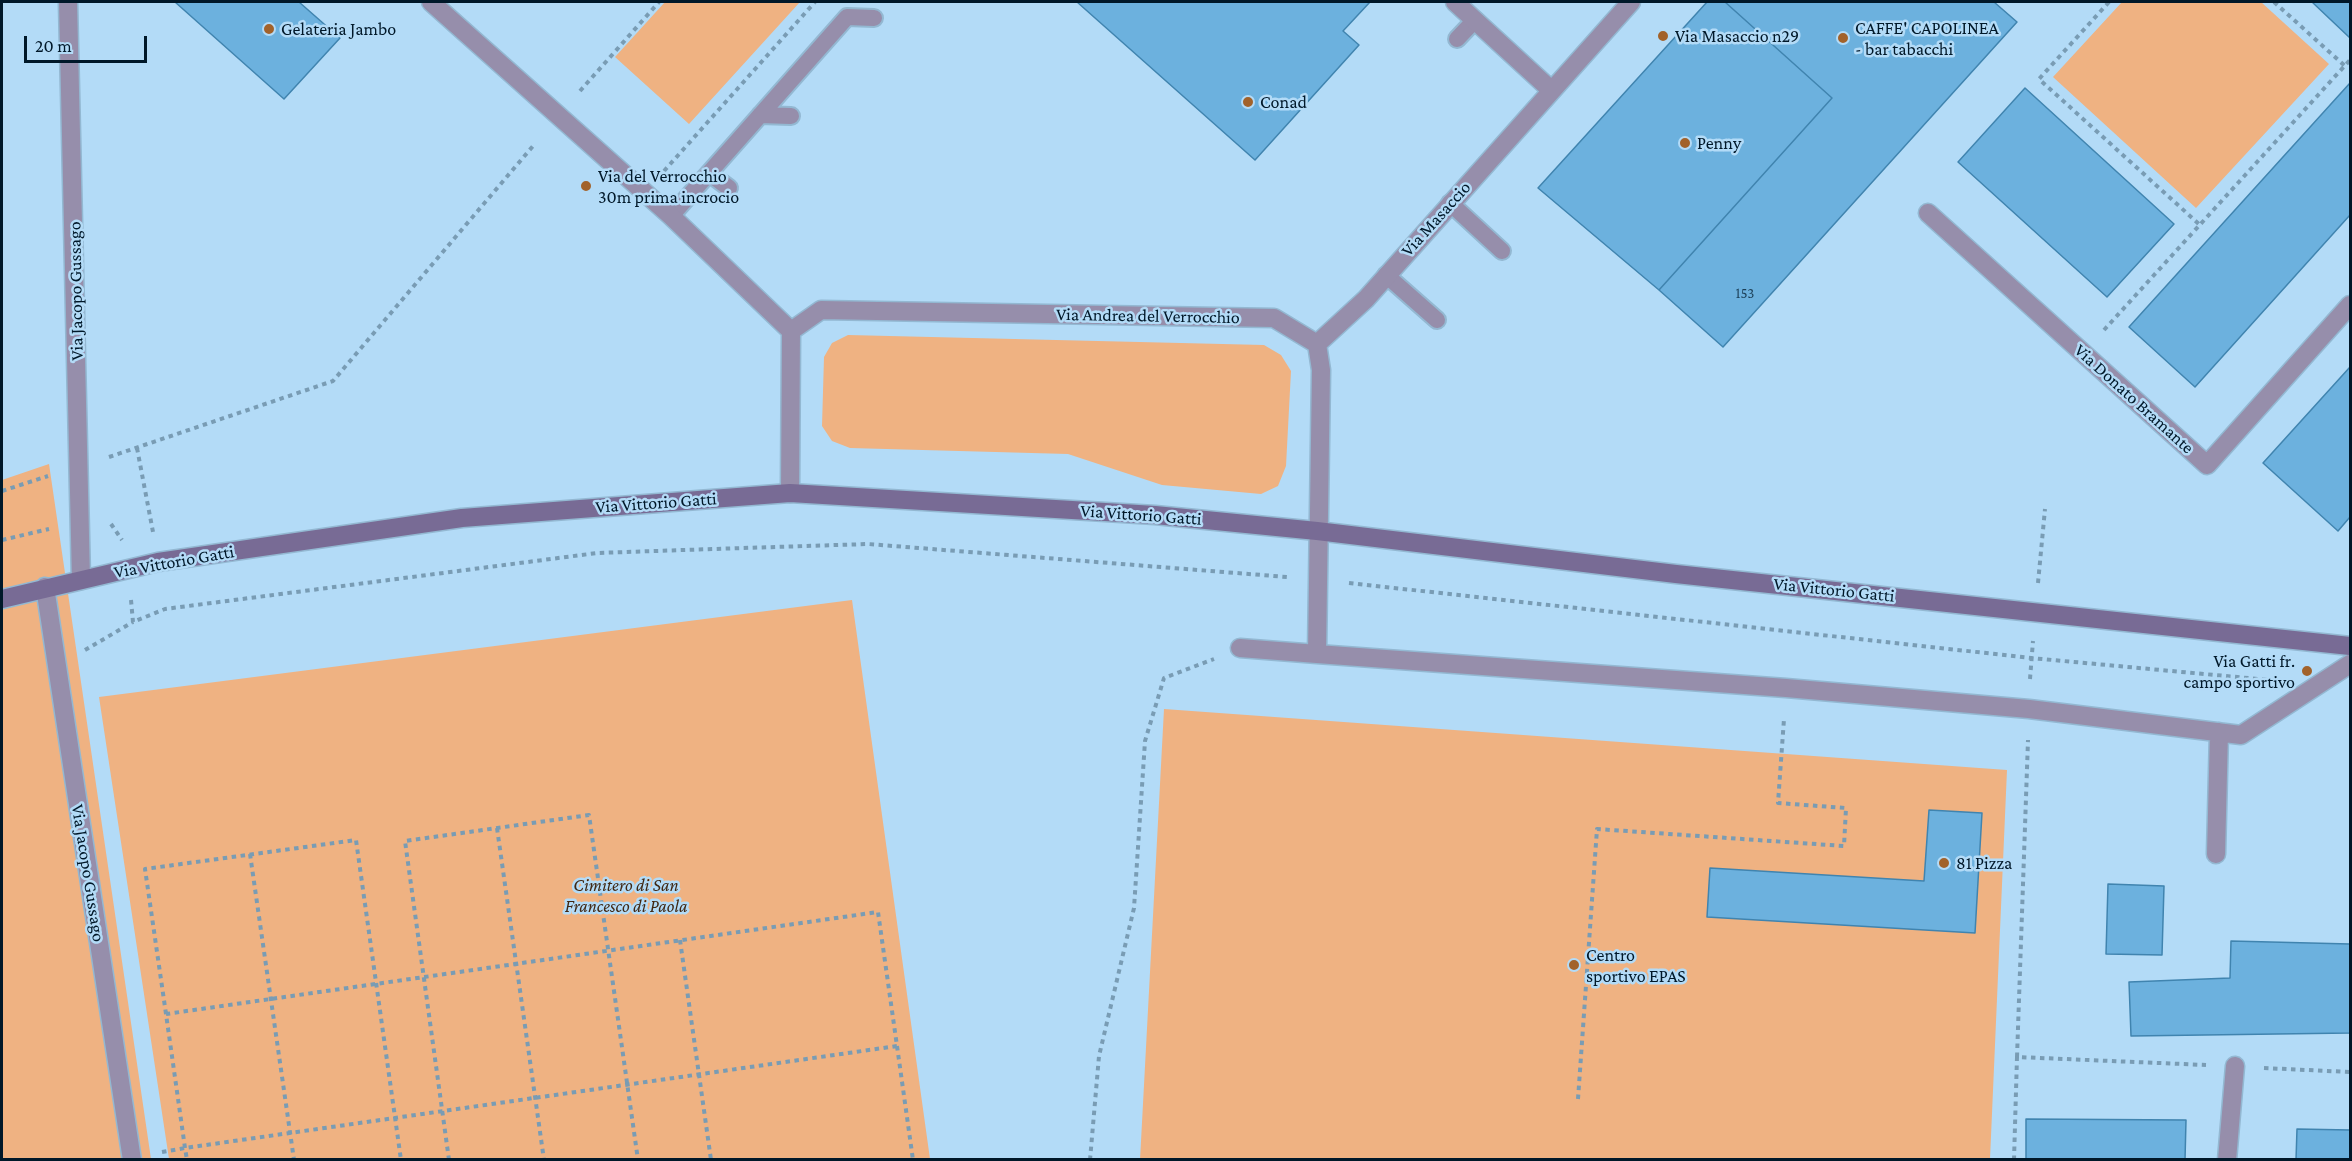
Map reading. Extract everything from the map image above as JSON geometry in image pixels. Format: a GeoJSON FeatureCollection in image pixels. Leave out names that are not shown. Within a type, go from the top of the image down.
{"type":"FeatureCollection","features":[{"type":"Feature","properties":{"kind":"street","name":"Via Jacopo Gussago"},"geometry":{"type":"LineString","coordinates":[[68,2],[81,580]]}},
{"type":"Feature","properties":{"kind":"street"},"geometry":{"type":"LineString","coordinates":[[431,2],[645,192],[791,331],[790,493]]}},
{"type":"Feature","properties":{"kind":"street"},"geometry":{"type":"LineString","coordinates":[[1455,2],[1551,90]]}},
{"type":"Feature","properties":{"kind":"street","name":"Via Masaccio"},"geometry":{"type":"LineString","coordinates":[[1317,344],[1366,299],[1631,2]]}},
{"type":"Feature","properties":{"kind":"street","name":"Via Donato Bramante"},"geometry":{"type":"LineString","coordinates":[[1928,213],[2207,465],[2350,305]]}},
{"type":"Feature","properties":{"kind":"street","name":"Via Andrea del Verrocchio"},"geometry":{"type":"LineString","coordinates":[[791,331],[821,310],[1274,318],[1317,344]]}},
{"type":"Feature","properties":{"kind":"street"},"geometry":{"type":"LineString","coordinates":[[1317,344],[1321,370],[1317,654]]}},
{"type":"Feature","properties":{"kind":"street","name":"Via Vittorio Gatti"},"geometry":{"type":"LineString","coordinates":[[2,599],[45,587],[128,571],[158,562],[462,518],[790,493],[1155,515],[1317,531],[1676,574],[2350,646]]}},
{"type":"Feature","properties":{"kind":"street","name":"Via Jacopo Gussago"},"geometry":{"type":"LineString","coordinates":[[45,587],[132,1160]]}},
{"type":"Feature","properties":{"kind":"street"},"geometry":{"type":"LineString","coordinates":[[1240,648],[1786,688],[2029,709],[2241,735],[2350,664]]}},
{"type":"Feature","properties":{"kind":"street"},"geometry":{"type":"LineString","coordinates":[[2216,854],[2220,732]]}},
{"type":"Feature","properties":{"kind":"street"},"geometry":{"type":"LineString","coordinates":[[2228,1160],[2235,1066]]}},
{"type":"Feature","properties":{"kind":"lane"},"geometry":{"type":"LineString","coordinates":[[671,216],[847,17],[874,18]]}},
{"type":"Feature","properties":{"kind":"lane"},"geometry":{"type":"LineString","coordinates":[[1457,39],[1475,20]]}},
{"type":"Feature","properties":{"kind":"lane"},"geometry":{"type":"LineString","coordinates":[[760,115],[791,116]]}},
{"type":"Feature","properties":{"kind":"lane"},"geometry":{"type":"LineString","coordinates":[[709,173],[729,188]]}},
{"type":"Feature","properties":{"kind":"lane"},"geometry":{"type":"LineString","coordinates":[[1450,203],[1502,250]]}},
{"type":"Feature","properties":{"kind":"lane"},"geometry":{"type":"LineString","coordinates":[[1386,275],[1437,320]]}},
{"type":"Feature","properties":{"kind":"path"},"geometry":{"type":"LineString","coordinates":[[580,91],[658,2]]}},
{"type":"Feature","properties":{"kind":"path"},"geometry":{"type":"LineString","coordinates":[[645,192],[815,2]]}},
{"type":"Feature","properties":{"kind":"path"},"geometry":{"type":"LineString","coordinates":[[2109,2],[2039,79],[2200,225]]}},
{"type":"Feature","properties":{"kind":"path"},"geometry":{"type":"LineString","coordinates":[[2274,2],[2345,66]]}},
{"type":"Feature","properties":{"kind":"path"},"geometry":{"type":"LineString","coordinates":[[2083,353],[2350,60]]}},
{"type":"Feature","properties":{"kind":"path"},"geometry":{"type":"LineString","coordinates":[[2,491],[333,381],[533,146]]}},
{"type":"Feature","properties":{"kind":"path"},"geometry":{"type":"LineString","coordinates":[[137,448],[153,532]]}},
{"type":"Feature","properties":{"kind":"path"},"geometry":{"type":"LineString","coordinates":[[2,540],[80,523],[107,520],[121,535],[128,571],[133,622]]}},
{"type":"Feature","properties":{"kind":"path"},"geometry":{"type":"LineString","coordinates":[[56,668],[133,622],[165,609],[597,553],[868,544],[1317,580],[2031,658],[2318,684]]}},
{"type":"Feature","properties":{"kind":"path"},"geometry":{"type":"LineString","coordinates":[[1090,1160],[1099,1056],[1134,908],[1145,741],[1164,678],[1240,648]]}},
{"type":"Feature","properties":{"kind":"path"},"geometry":{"type":"LineString","coordinates":[[2014,1160],[2031,658]]}},
{"type":"Feature","properties":{"kind":"path"},"geometry":{"type":"LineString","coordinates":[[1578,1099],[1597,829],[1844,846],[1846,808],[1778,803],[1786,688]]}},
{"type":"Feature","properties":{"kind":"path"},"geometry":{"type":"LineString","coordinates":[[449,1160],[405,841],[589,815],[638,1160]]}},
{"type":"Feature","properties":{"kind":"path"},"geometry":{"type":"LineString","coordinates":[[497,828],[544,1160]]}},
{"type":"Feature","properties":{"kind":"path"},"geometry":{"type":"LineString","coordinates":[[187,1160],[146,869],[356,840],[401,1160]]}},
{"type":"Feature","properties":{"kind":"path"},"geometry":{"type":"LineString","coordinates":[[250,854],[294,1160]]}},
{"type":"Feature","properties":{"kind":"path"},"geometry":{"type":"LineString","coordinates":[[166,1014],[878,912],[913,1160]]}},
{"type":"Feature","properties":{"kind":"path"},"geometry":{"type":"LineString","coordinates":[[680,940],[711,1160]]}},
{"type":"Feature","properties":{"kind":"path"},"geometry":{"type":"LineString","coordinates":[[185,1148],[897,1046]]}},
{"type":"Feature","properties":{"kind":"path"},"geometry":{"type":"LineString","coordinates":[[2017,1057],[2350,1072]]}},
{"type":"Feature","properties":{"kind":"green space"},"geometry":{"type":"Polygon","coordinates":[[[665,2],[800,2],[689,124],[615,57],[665,2]]]}},
{"type":"Feature","properties":{"kind":"green space"},"geometry":{"type":"Polygon","coordinates":[[[2122,2],[2261,2],[2329,64],[2196,208],[2053,77],[2122,2]]]}},
{"type":"Feature","properties":{"kind":"green space"},"geometry":{"type":"Polygon","coordinates":[[[848,335],[1264,345],[1281,355],[1291,371],[1286,466],[1278,486],[1261,494],[1162,485],[1068,454],[850,448],[832,441],[822,426],[824,357],[832,343],[848,335]]]}},
{"type":"Feature","properties":{"kind":"green space"},"geometry":{"type":"Polygon","coordinates":[[[49,464],[151,1159],[2,1159],[2,480],[49,464]]]}},
{"type":"Feature","properties":{"kind":"green space","name":"Cimitero di San Francesco di Paola"},"geometry":{"type":"Polygon","coordinates":[[[852,600],[930,1159],[169,1159],[99,697],[852,600]]]}},
{"type":"Feature","properties":{"kind":"green space","name":"Centro sportivo EPAS"},"geometry":{"type":"Polygon","coordinates":[[[1164,709],[2007,770],[1990,1159],[1140,1160],[1164,709]]]}},
{"type":"Feature","properties":{"kind":"building"},"geometry":{"type":"Polygon","coordinates":[[[175,2],[299,2],[340,38],[284,99],[175,2]]]}},
{"type":"Feature","properties":{"kind":"building","name":"Conad"},"geometry":{"type":"Polygon","coordinates":[[[1077,2],[1370,2],[1343,31],[1359,45],[1255,160],[1077,2]]]}},
{"type":"Feature","properties":{"kind":"building","name":"Penny"},"geometry":{"type":"Polygon","coordinates":[[[1707,2],[1725,2],[1832,98],[1659,290],[1538,188],[1707,2]]]}},
{"type":"Feature","properties":{"kind":"building"},"geometry":{"type":"Polygon","coordinates":[[[1725,2],[1994,2],[2017,22],[1723,347],[1659,290],[1832,98],[1725,2]]]}},
{"type":"Feature","properties":{"kind":"building"},"geometry":{"type":"Polygon","coordinates":[[[2312,2],[2350,2],[2350,38],[2312,2]]]}},
{"type":"Feature","properties":{"kind":"building"},"geometry":{"type":"Polygon","coordinates":[[[2350,83],[2350,215],[2195,387],[2129,327],[2350,83]]]}},
{"type":"Feature","properties":{"kind":"building"},"geometry":{"type":"Polygon","coordinates":[[[2025,88],[2174,224],[2107,297],[1958,162],[2025,88]]]}},
{"type":"Feature","properties":{"kind":"building"},"geometry":{"type":"Polygon","coordinates":[[[2350,367],[2350,517],[2338,531],[2263,463],[2350,367]]]}},
{"type":"Feature","properties":{"kind":"building"},"geometry":{"type":"Polygon","coordinates":[[[1929,810],[1982,813],[1975,933],[1707,917],[1710,868],[1924,881],[1929,810]]]}},
{"type":"Feature","properties":{"kind":"building"},"geometry":{"type":"Polygon","coordinates":[[[2108,884],[2164,886],[2162,955],[2106,954],[2108,884]]]}},
{"type":"Feature","properties":{"kind":"building"},"geometry":{"type":"Polygon","coordinates":[[[2231,941],[2350,944],[2350,1033],[2131,1036],[2129,982],[2230,978],[2231,941]]]}},
{"type":"Feature","properties":{"kind":"building"},"geometry":{"type":"Polygon","coordinates":[[[2026,1119],[2186,1120],[2185,1160],[2026,1160],[2026,1119]]]}},
{"type":"Feature","properties":{"kind":"building"},"geometry":{"type":"Polygon","coordinates":[[[2297,1129],[2350,1130],[2350,1160],[2296,1160],[2297,1129]]]}},
{"type":"Feature","properties":{"kind":"place","name":"Gelateria Jambo"},"geometry":{"type":"Point","coordinates":[269,29]}},
{"type":"Feature","properties":{"kind":"place","name":"Via Masaccio n29"},"geometry":{"type":"Point","coordinates":[1663,36]}},
{"type":"Feature","properties":{"kind":"place","name":"CAFFE' CAPOLINEA - bar tabacchi"},"geometry":{"type":"Point","coordinates":[1843,38]}},
{"type":"Feature","properties":{"kind":"place","name":"Conad"},"geometry":{"type":"Point","coordinates":[1248,102]}},
{"type":"Feature","properties":{"kind":"place","name":"Penny"},"geometry":{"type":"Point","coordinates":[1685,143]}},
{"type":"Feature","properties":{"kind":"place","name":"Via del Verrocchio 30m prima incrocio"},"geometry":{"type":"Point","coordinates":[586,186]}},
{"type":"Feature","properties":{"kind":"place","name":"Via Gatti fr. campo sportivo"},"geometry":{"type":"Point","coordinates":[2307,671]}},
{"type":"Feature","properties":{"kind":"place","name":"81 Pizza"},"geometry":{"type":"Point","coordinates":[1944,863]}},
{"type":"Feature","properties":{"kind":"place","name":"Centro sportivo EPAS"},"geometry":{"type":"Point","coordinates":[1574,965]}}]}
